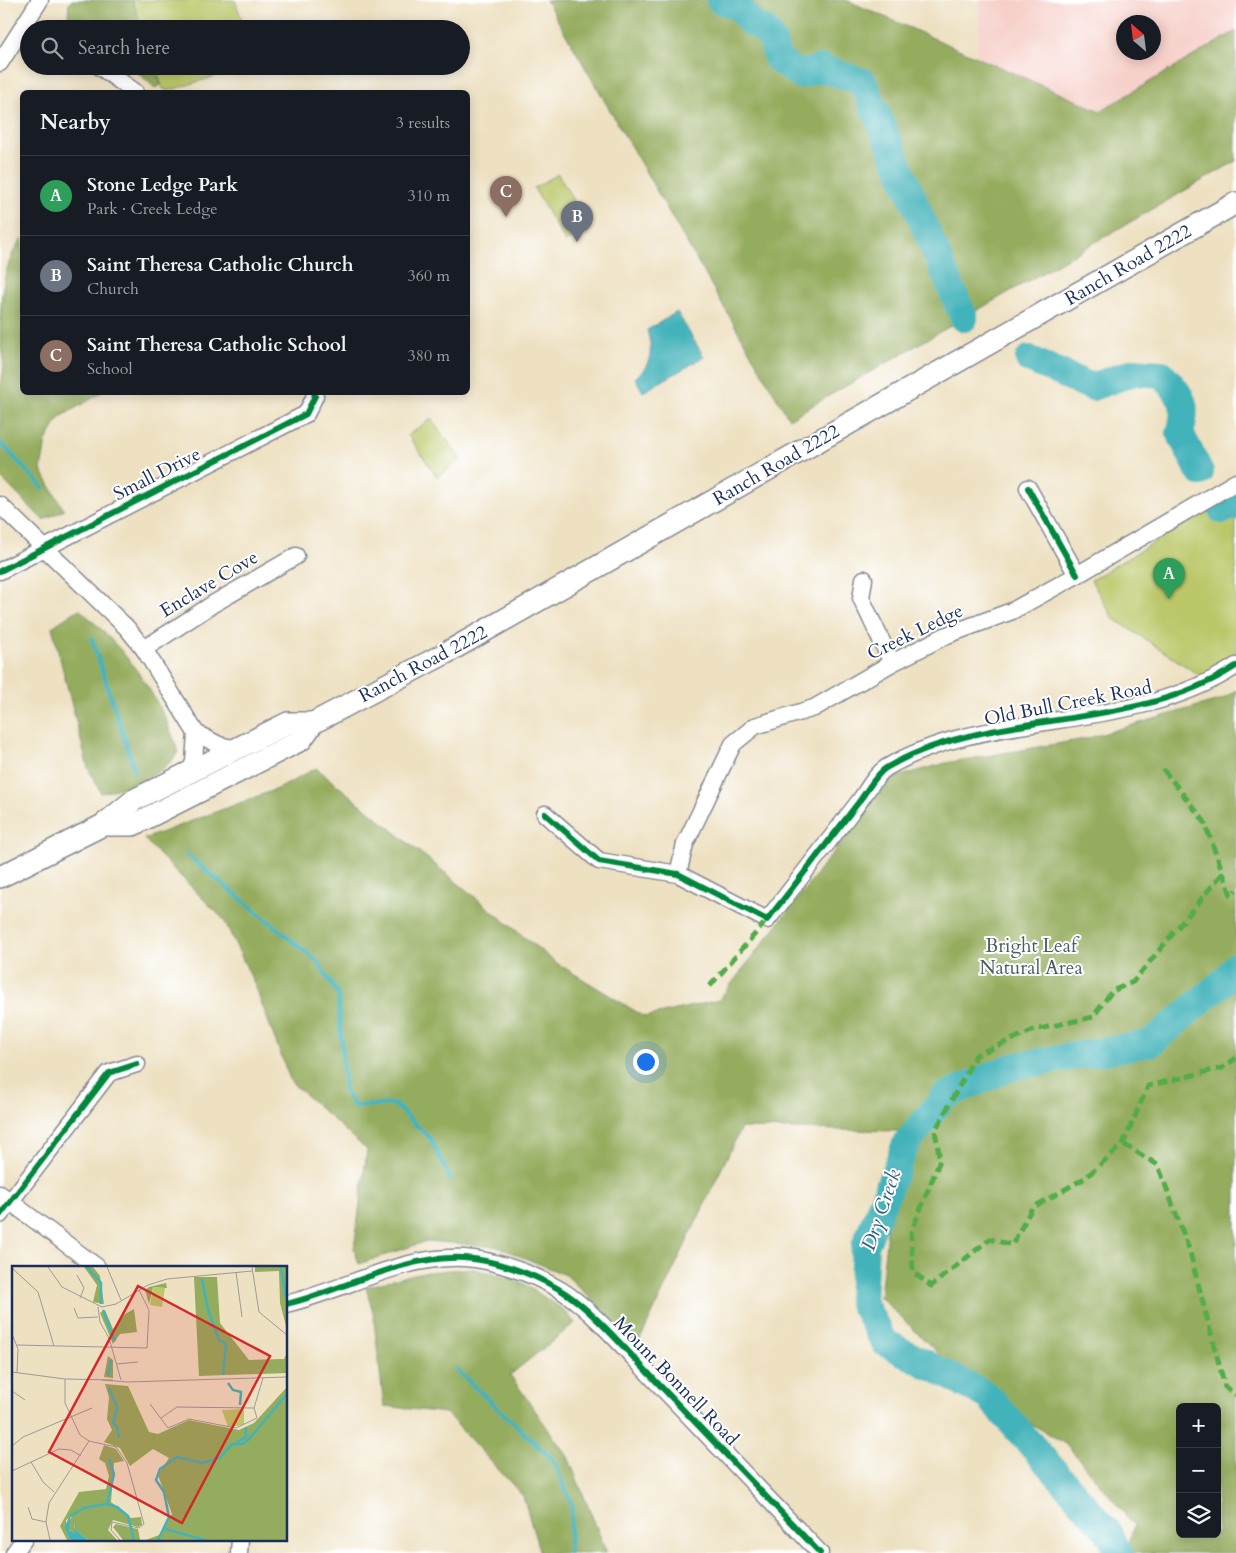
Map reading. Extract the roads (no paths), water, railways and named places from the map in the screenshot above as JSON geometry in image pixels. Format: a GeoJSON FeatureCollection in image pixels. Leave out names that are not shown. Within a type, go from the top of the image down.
{"type":"FeatureCollection","features":[{"type":"Feature","properties":{"kind":"main road","name":"Ranch Road 2222"},"geometry":{"type":"LineString","coordinates":[[103,825],[133,825],[301,740],[313,723],[446,653],[1236,203]]}},
{"type":"Feature","properties":{"kind":"main road","name":"Ranch Road 2222"},"geometry":{"type":"LineString","coordinates":[[0,877],[103,825],[134,800],[288,723],[313,723]]}},
{"type":"Feature","properties":{"kind":"street"},"geometry":{"type":"LineString","coordinates":[[32,20],[40,0]]}},
{"type":"Feature","properties":{"kind":"street"},"geometry":{"type":"LineString","coordinates":[[0,63],[20,38]]}},
{"type":"Feature","properties":{"kind":"street"},"geometry":{"type":"LineString","coordinates":[[111,75],[132,90]]}},
{"type":"Feature","properties":{"kind":"street","name":"Small Drive"},"geometry":{"type":"LineString","coordinates":[[0,571],[306,414],[315,395]]}},
{"type":"Feature","properties":{"kind":"street","name":"Creek Ledge"},"geometry":{"type":"LineString","coordinates":[[678,874],[685,844],[734,744],[756,726],[814,708],[892,663],[947,635],[1012,611],[1236,482]]}},
{"type":"Feature","properties":{"kind":"street"},"geometry":{"type":"LineString","coordinates":[[1028,488],[1077,575]]}},
{"type":"Feature","properties":{"kind":"street"},"geometry":{"type":"LineString","coordinates":[[0,505],[127,628],[144,649],[196,733],[219,745],[237,749]]}},
{"type":"Feature","properties":{"kind":"street","name":"Enclave Cove"},"geometry":{"type":"LineString","coordinates":[[144,649],[212,604],[296,556]]}},
{"type":"Feature","properties":{"kind":"street"},"geometry":{"type":"LineString","coordinates":[[864,579],[861,598],[892,663]]}},
{"type":"Feature","properties":{"kind":"street","name":"Old Bull Creek Road"},"geometry":{"type":"LineString","coordinates":[[678,874],[767,920],[884,769],[931,748],[964,738],[1134,708],[1168,699],[1200,687],[1236,666]]}},
{"type":"Feature","properties":{"kind":"street"},"geometry":{"type":"LineString","coordinates":[[190,773],[194,762],[196,733]]}},
{"type":"Feature","properties":{"kind":"street"},"geometry":{"type":"LineString","coordinates":[[545,814],[599,861],[678,874]]}},
{"type":"Feature","properties":{"kind":"street"},"geometry":{"type":"LineString","coordinates":[[0,1215],[5,1198],[108,1073],[137,1064]]}},
{"type":"Feature","properties":{"kind":"street"},"geometry":{"type":"LineString","coordinates":[[5,1198],[96,1266]]}},
{"type":"Feature","properties":{"kind":"street","name":"Mount Bonnell Road"},"geometry":{"type":"LineString","coordinates":[[288,1304],[305,1300],[386,1270],[437,1260],[465,1258],[500,1265],[559,1288],[606,1328],[820,1553]]}},
{"type":"Feature","properties":{"kind":"street"},"geometry":{"type":"LineString","coordinates":[[14,1553],[23,1540]]}},
{"type":"Feature","properties":{"kind":"street"},"geometry":{"type":"LineString","coordinates":[[240,1540],[240,1553]]}},
{"type":"Feature","properties":{"kind":"water"},"geometry":{"type":"Polygon","coordinates":[[[677,312],[704,357],[643,392],[635,378],[645,368],[650,357],[647,330],[677,312]]]}},
{"type":"Feature","properties":{"kind":"waterway"},"geometry":{"type":"LineString","coordinates":[[720,0],[739,7],[750,22],[765,30],[772,40],[778,60],[800,75],[821,68],[863,82],[964,318]]}},
{"type":"Feature","properties":{"kind":"waterway"},"geometry":{"type":"LineString","coordinates":[[1029,359],[1092,387],[1134,372],[1162,374],[1175,389],[1182,401],[1184,414],[1180,433],[1200,472]]}},
{"type":"Feature","properties":{"kind":"waterway"},"geometry":{"type":"LineString","coordinates":[[0,442],[43,488]]}},
{"type":"Feature","properties":{"kind":"waterway"},"geometry":{"type":"LineString","coordinates":[[1222,510],[1236,505]]}},
{"type":"Feature","properties":{"kind":"waterway"},"geometry":{"type":"LineString","coordinates":[[92,639],[135,771]]}},
{"type":"Feature","properties":{"kind":"waterway"},"geometry":{"type":"LineString","coordinates":[[186,854],[317,961],[338,994],[345,1092],[354,1106],[394,1104],[430,1138],[451,1180]]}},
{"type":"Feature","properties":{"kind":"waterway","name":"Dry Creek"},"geometry":{"type":"LineString","coordinates":[[1119,1553],[1109,1533],[988,1396],[884,1342],[862,1301],[865,1246],[906,1144],[945,1096],[1011,1067],[1151,1043],[1224,981],[1236,966]]}},
{"type":"Feature","properties":{"kind":"waterway"},"geometry":{"type":"LineString","coordinates":[[456,1369],[554,1461],[572,1505],[569,1553]]}},
{"type":"Feature","properties":{"kind":"place","name":"Saint Theresa Catholic School"},"geometry":{"type":"Point","coordinates":[506,217]}},
{"type":"Feature","properties":{"kind":"place","name":"Saint Theresa Catholic Church"},"geometry":{"type":"Point","coordinates":[577,242]}},
{"type":"Feature","properties":{"kind":"place","name":"Stone Ledge Park"},"geometry":{"type":"Point","coordinates":[1169,599]}},
{"type":"Feature","properties":{"kind":"park label","name":"Bright Leaf Natural Area"},"geometry":{"type":"Point","coordinates":[1031,957]}}]}
